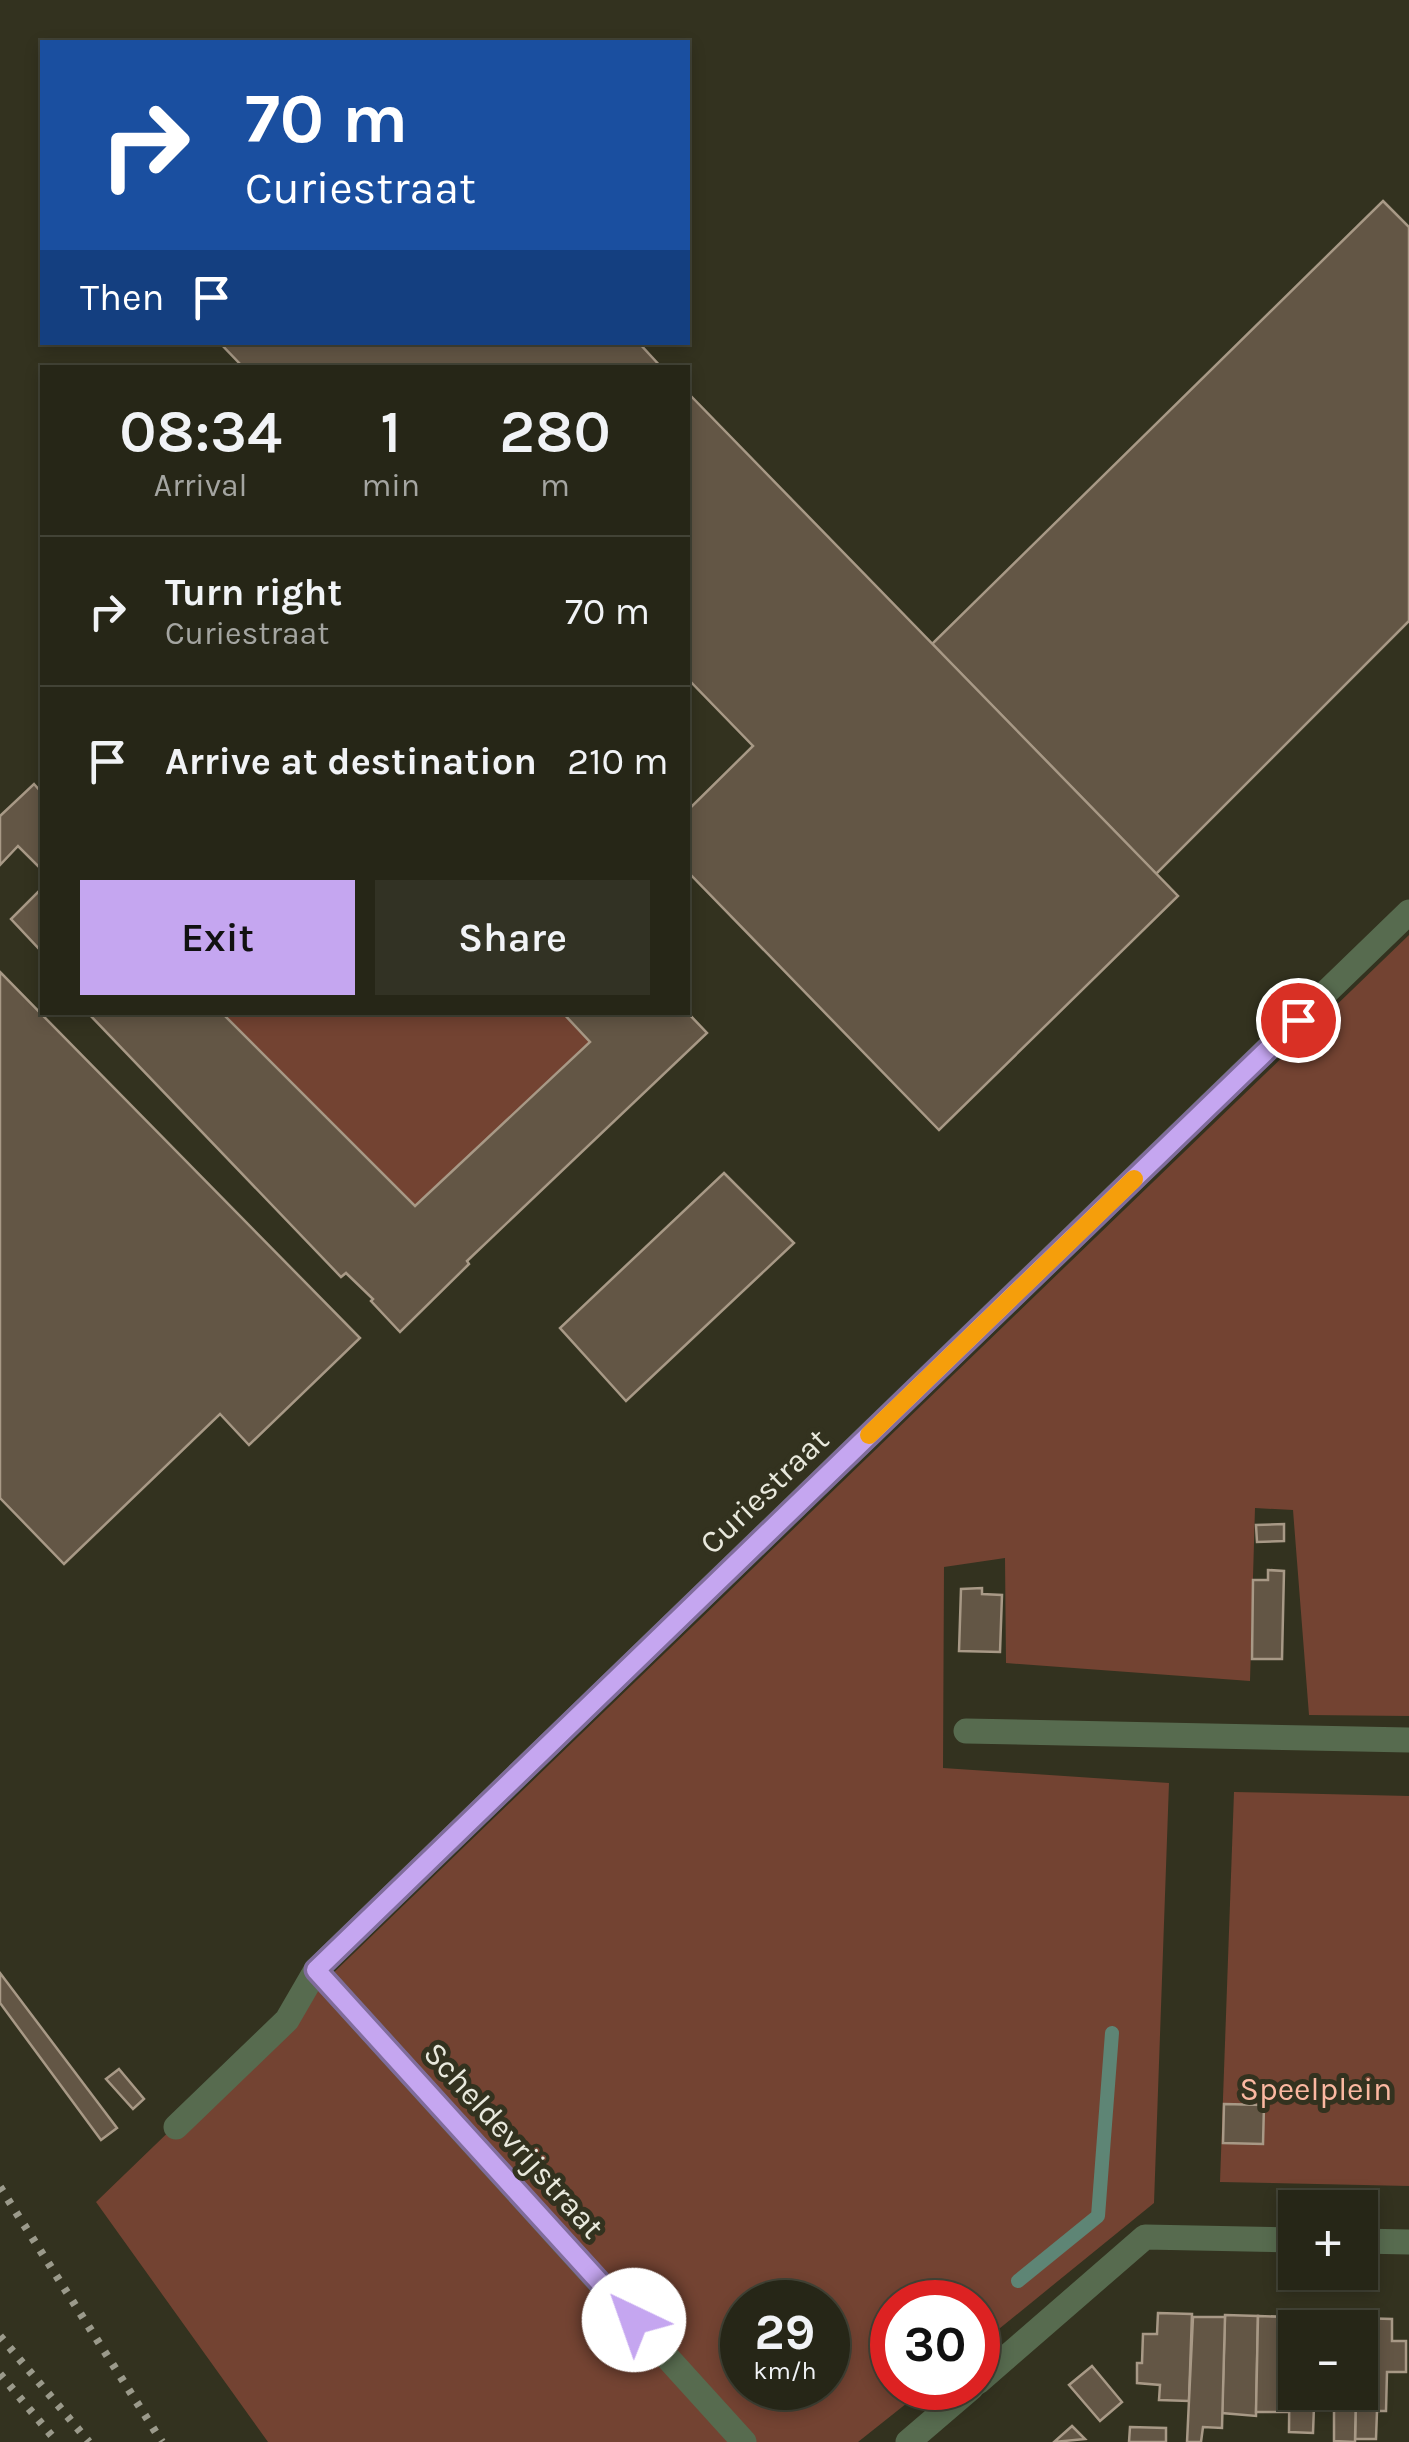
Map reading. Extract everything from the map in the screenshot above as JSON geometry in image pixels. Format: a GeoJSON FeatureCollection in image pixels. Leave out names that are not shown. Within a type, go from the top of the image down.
{"type":"FeatureCollection","features":[{"type":"Feature","properties":{"kind":"street","name":"Curiestraat"},"geometry":{"type":"LineString","coordinates":[[176,2127],[287,2020],[316,1970],[1409,912]]}},
{"type":"Feature","properties":{"kind":"street"},"geometry":{"type":"LineString","coordinates":[[966,1731],[1409,1740]]}},
{"type":"Feature","properties":{"kind":"street","name":"Scheldevrijstraat"},"geometry":{"type":"LineString","coordinates":[[316,1970],[744,2442]]}},
{"type":"Feature","properties":{"kind":"street"},"geometry":{"type":"LineString","coordinates":[[1000,2363],[1144,2236],[1278,2240]]}},
{"type":"Feature","properties":{"kind":"street"},"geometry":{"type":"LineString","coordinates":[[1378,2241],[1409,2242]]}},
{"type":"Feature","properties":{"kind":"street"},"geometry":{"type":"LineString","coordinates":[[908,2442],[945,2410]]}},
{"type":"Feature","properties":{"kind":"green space"},"geometry":{"type":"Polygon","coordinates":[[[1409,935],[1409,1716],[1309,1715],[1293,1510],[1255,1508],[1250,1681],[1006,1663],[1005,1558],[944,1567],[943,1768],[1169,1783],[1154,2203],[1000,2328],[1000,2280],[870,2280],[870,2410],[898,2410],[858,2442],[268,2442],[96,2202],[1409,935]]]}},
{"type":"Feature","properties":{"kind":"green space"},"geometry":{"type":"Polygon","coordinates":[[[223,1015],[564,1015],[590,1042],[415,1206],[223,1015]]]}},
{"type":"Feature","properties":{"kind":"green space","name":"Speelplein"},"geometry":{"type":"Polygon","coordinates":[[[1234,1792],[1409,1796],[1409,2186],[1220,2182],[1234,1792]]]}},
{"type":"Feature","properties":{"kind":"building"},"geometry":{"type":"Polygon","coordinates":[[[1383,201],[1409,227],[1409,621],[1156,874],[932,644],[1383,201]]]}},
{"type":"Feature","properties":{"kind":"building"},"geometry":{"type":"Polygon","coordinates":[[[222,345],[641,345],[659,365],[241,365],[222,345]]]}},
{"type":"Feature","properties":{"kind":"building"},"geometry":{"type":"Polygon","coordinates":[[[690,395],[1178,896],[939,1130],[690,874],[690,808],[753,746],[690,681],[690,395]]]}},
{"type":"Feature","properties":{"kind":"building"},"geometry":{"type":"Polygon","coordinates":[[[34,784],[40,791],[40,868],[18,846],[0,865],[0,816],[34,784]]]}},
{"type":"Feature","properties":{"kind":"building"},"geometry":{"type":"Polygon","coordinates":[[[40,890],[40,950],[11,919],[40,890]]]}},
{"type":"Feature","properties":{"kind":"building"},"geometry":{"type":"Polygon","coordinates":[[[0,972],[360,1338],[249,1445],[220,1414],[64,1564],[0,1498],[0,972]]]}},
{"type":"Feature","properties":{"kind":"building"},"geometry":{"type":"Polygon","coordinates":[[[90,1015],[224,1015],[415,1206],[590,1042],[565,1015],[690,1015],[707,1033],[467,1261],[469,1264],[400,1332],[346,1273],[341,1277],[90,1015]]]}},
{"type":"Feature","properties":{"kind":"building"},"geometry":{"type":"Polygon","coordinates":[[[724,1173],[794,1243],[626,1401],[560,1328],[724,1173]]]}},
{"type":"Feature","properties":{"kind":"building"},"geometry":{"type":"Polygon","coordinates":[[[1284,1524],[1284,1541],[1257,1542],[1256,1525],[1284,1524]]]}},
{"type":"Feature","properties":{"kind":"building"},"geometry":{"type":"Polygon","coordinates":[[[1268,1570],[1284,1571],[1282,1659],[1252,1659],[1253,1580],[1268,1580],[1268,1570]]]}},
{"type":"Feature","properties":{"kind":"building"},"geometry":{"type":"Polygon","coordinates":[[[982,1588],[982,1594],[1002,1595],[1000,1652],[959,1651],[961,1589],[982,1588]]]}},
{"type":"Feature","properties":{"kind":"building"},"geometry":{"type":"Polygon","coordinates":[[[0,1973],[117,2128],[101,2140],[0,2003],[0,1973]]]}},
{"type":"Feature","properties":{"kind":"building"},"geometry":{"type":"Polygon","coordinates":[[[119,2069],[144,2099],[133,2109],[106,2079],[119,2069]]]}},
{"type":"Feature","properties":{"kind":"building"},"geometry":{"type":"Polygon","coordinates":[[[1224,2104],[1264,2105],[1263,2144],[1223,2143],[1224,2104]]]}},
{"type":"Feature","properties":{"kind":"building"},"geometry":{"type":"Polygon","coordinates":[[[1158,2313],[1192,2314],[1189,2401],[1159,2400],[1160,2385],[1137,2383],[1143,2334],[1157,2334],[1158,2313]]]}},
{"type":"Feature","properties":{"kind":"building"},"geometry":{"type":"Polygon","coordinates":[[[1225,2315],[1258,2316],[1256,2416],[1222,2413],[1225,2315]]]}},
{"type":"Feature","properties":{"kind":"building"},"geometry":{"type":"Polygon","coordinates":[[[1258,2316],[1278,2317],[1278,2410],[1289,2412],[1256,2412],[1258,2316]]]}},
{"type":"Feature","properties":{"kind":"building"},"geometry":{"type":"Polygon","coordinates":[[[1193,2317],[1225,2317],[1222,2428],[1203,2427],[1201,2442],[1187,2442],[1193,2317]]]}},
{"type":"Feature","properties":{"kind":"building"},"geometry":{"type":"Polygon","coordinates":[[[1378,2319],[1392,2319],[1392,2341],[1406,2341],[1406,2372],[1387,2372],[1386,2411],[1377,2411],[1376,2439],[1355,2439],[1356,2410],[1378,2410],[1378,2319]]]}},
{"type":"Feature","properties":{"kind":"building"},"geometry":{"type":"Polygon","coordinates":[[[1092,2366],[1122,2402],[1100,2421],[1069,2385],[1092,2366]]]}},
{"type":"Feature","properties":{"kind":"building"},"geometry":{"type":"Polygon","coordinates":[[[1289,2410],[1314,2410],[1313,2433],[1289,2432],[1289,2410]]]}},
{"type":"Feature","properties":{"kind":"building"},"geometry":{"type":"Polygon","coordinates":[[[1334,2410],[1356,2410],[1355,2442],[1334,2441],[1334,2410]]]}},
{"type":"Feature","properties":{"kind":"building"},"geometry":{"type":"Polygon","coordinates":[[[1072,2426],[1085,2439],[1054,2442],[1072,2426]]]}},
{"type":"Feature","properties":{"kind":"building"},"geometry":{"type":"Polygon","coordinates":[[[1130,2427],[1166,2428],[1166,2442],[1129,2442],[1130,2427]]]}},
{"type":"Feature","properties":{"kind":"waterway"},"geometry":{"type":"LineString","coordinates":[[1018,2281],[1098,2216],[1112,2033]]}},
{"type":"Feature","properties":{"kind":"railway"},"geometry":{"type":"LineString","coordinates":[[0,2187],[162,2442]]}},
{"type":"Feature","properties":{"kind":"railway"},"geometry":{"type":"LineString","coordinates":[[0,2336],[89,2442]]}},
{"type":"Feature","properties":{"kind":"railway"},"geometry":{"type":"LineString","coordinates":[[0,2374],[57,2442]]}},
{"type":"Feature","properties":{"kind":"slow traffic"},"geometry":{"type":"LineString","coordinates":[[869,1435],[1134,1179]]}},
{"type":"Feature","properties":{"kind":"route"},"geometry":{"type":"LineString","coordinates":[[634,2320],[316,1970],[1298,1020]]}}]}
